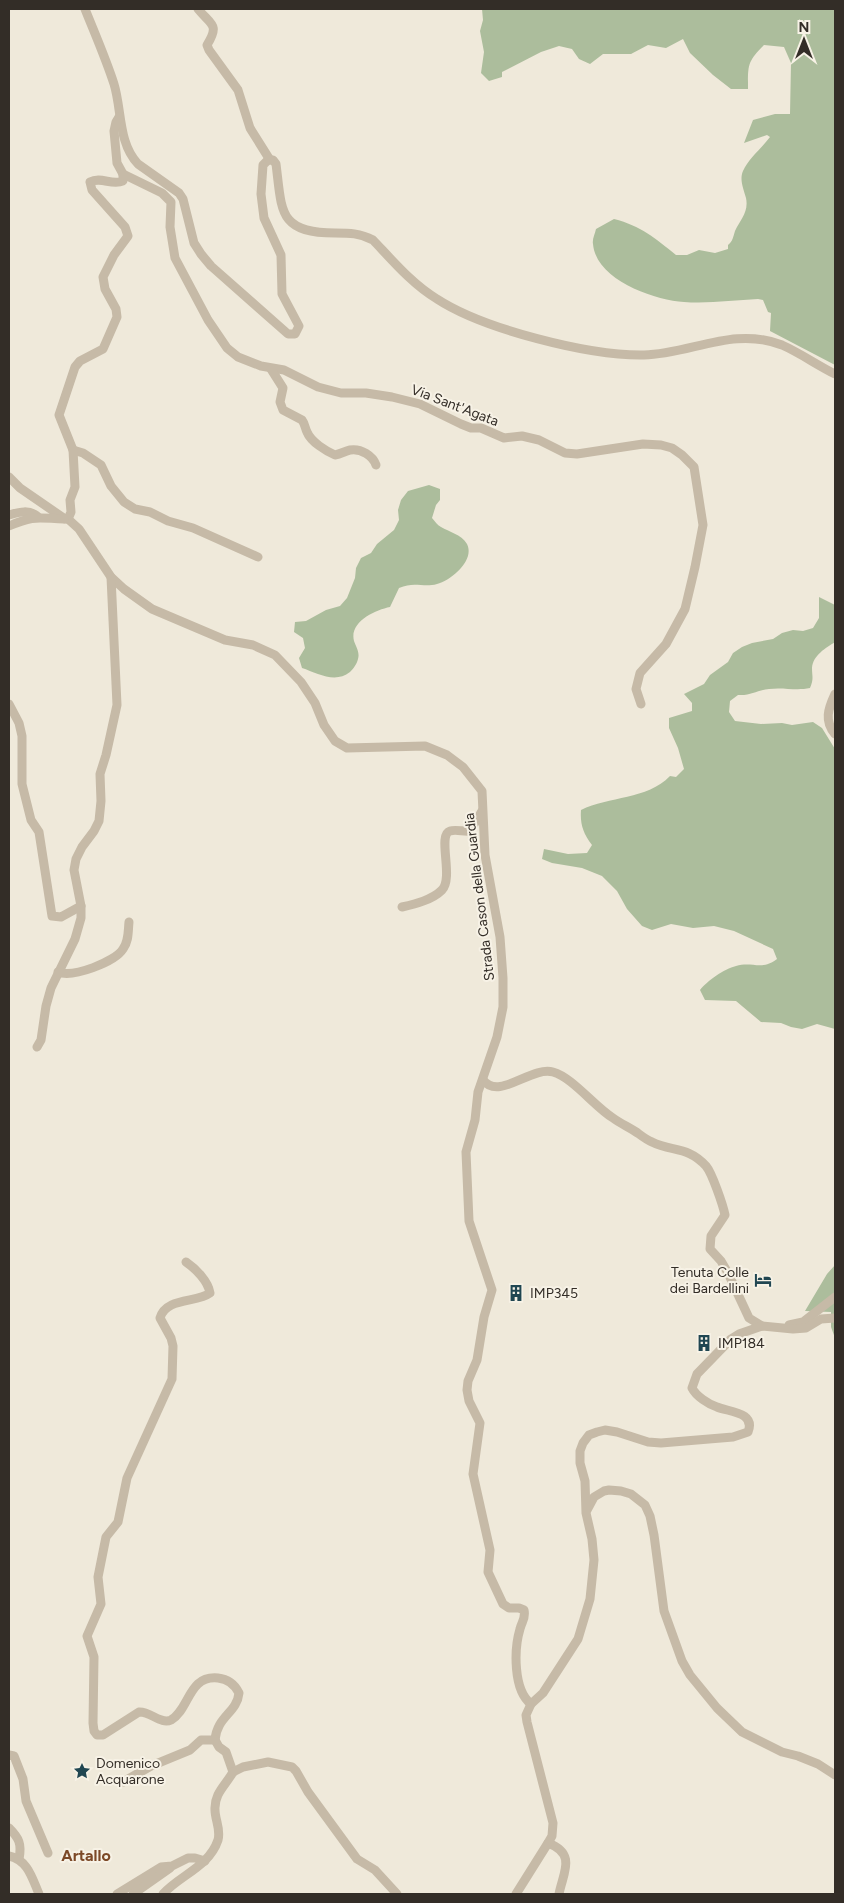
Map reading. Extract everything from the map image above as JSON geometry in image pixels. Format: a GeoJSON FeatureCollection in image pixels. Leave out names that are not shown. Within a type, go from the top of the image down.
{"type":"FeatureCollection","features":[{"type":"Feature","properties":{"kind":"street"},"geometry":{"type":"LineString","coordinates":[[85,9],[115,86],[119,117],[132,158],[183,199],[194,243],[211,266],[286,333],[293,335],[297,332],[299,326],[282,294],[281,255],[268,228],[262,208],[262,165],[265,161],[270,160]]}},
{"type":"Feature","properties":{"kind":"street"},"geometry":{"type":"LineString","coordinates":[[198,9],[213,26],[214,33],[208,45],[209,50],[238,90],[250,128],[270,160],[276,164],[279,198],[282,208],[299,228],[312,233],[356,233],[368,237],[426,292],[458,310],[528,335],[577,347],[618,354],[652,355],[743,337],[781,345],[835,374]]}},
{"type":"Feature","properties":{"kind":"street"},"geometry":{"type":"LineString","coordinates":[[9,526],[25,518],[66,519],[71,512],[70,500],[75,487],[74,450],[69,436],[60,422],[59,410],[75,367],[80,361],[103,349],[117,317],[116,309],[106,290],[102,277],[114,255],[128,236],[126,227],[92,190],[90,182],[98,180],[117,184],[123,181],[123,174],[117,163],[114,131],[119,117]]}},
{"type":"Feature","properties":{"kind":"street","name":"Via Sant'Agata"},"geometry":{"type":"LineString","coordinates":[[123,174],[162,193],[171,202],[170,227],[175,258],[191,290],[227,348],[238,357],[271,369],[284,370],[318,387],[341,393],[392,396],[420,404],[471,428],[481,428],[504,438],[522,436],[540,440],[565,453],[577,454],[643,444],[661,445],[672,448],[694,467],[703,525],[701,539],[685,609],[666,644],[640,673],[636,689],[641,704]]}},
{"type":"Feature","properties":{"kind":"street"},"geometry":{"type":"LineString","coordinates":[[271,369],[283,388],[280,402],[283,410],[302,420],[312,440],[329,453],[335,455],[355,449],[364,452],[375,461],[376,465]]}},
{"type":"Feature","properties":{"kind":"street"},"geometry":{"type":"LineString","coordinates":[[74,450],[101,464],[111,486],[124,502],[135,509],[150,512],[168,521],[198,530],[258,557]]}},
{"type":"Feature","properties":{"kind":"street","name":"Strada Cason della Guardia"},"geometry":{"type":"LineString","coordinates":[[9,476],[20,488],[78,529],[111,577],[152,609],[225,640],[253,645],[275,655],[305,687],[315,703],[324,725],[335,741],[347,748],[424,746],[447,755],[463,767],[482,790],[485,855],[498,928],[503,1007],[497,1037],[478,1092],[475,1120],[466,1152],[469,1221],[492,1290],[484,1317],[477,1360],[468,1381],[467,1390],[469,1401],[480,1422],[473,1474],[488,1543],[488,1572],[503,1604],[509,1608],[524,1610],[524,1619],[520,1628],[517,1648],[517,1665],[519,1686],[523,1698],[531,1704]]}},
{"type":"Feature","properties":{"kind":"street"},"geometry":{"type":"LineString","coordinates":[[9,515],[24,512],[34,513],[38,517]]}},
{"type":"Feature","properties":{"kind":"street"},"geometry":{"type":"LineString","coordinates":[[37,1047],[41,1040],[46,1006],[51,988],[78,931],[81,918],[81,906],[74,870],[76,859],[99,821],[100,774],[117,705],[111,577]]}},
{"type":"Feature","properties":{"kind":"street"},"geometry":{"type":"LineString","coordinates":[[835,694],[828,710],[827,718],[835,734]]}},
{"type":"Feature","properties":{"kind":"street"},"geometry":{"type":"LineString","coordinates":[[9,704],[19,723],[22,736],[22,784],[30,820],[39,832],[52,916],[61,917],[81,906]]}},
{"type":"Feature","properties":{"kind":"street"},"geometry":{"type":"LineString","coordinates":[[402,907],[418,903],[442,890],[448,876],[445,852],[447,833],[450,831],[470,831],[482,811]]}},
{"type":"Feature","properties":{"kind":"street"},"geometry":{"type":"LineString","coordinates":[[58,972],[71,974],[82,972],[117,956],[124,949],[129,922]]}},
{"type":"Feature","properties":{"kind":"street"},"geometry":{"type":"LineString","coordinates":[[483,1080],[486,1085],[507,1086],[531,1074],[553,1072],[568,1080],[594,1104],[613,1118],[650,1141],[664,1147],[688,1151],[706,1165],[711,1173],[725,1215],[711,1236],[710,1249],[728,1273],[749,1318],[762,1326]]}},
{"type":"Feature","properties":{"kind":"street"},"geometry":{"type":"LineString","coordinates":[[186,1262],[203,1279],[210,1289],[210,1293],[206,1296],[178,1302],[161,1314],[160,1318],[171,1338],[173,1346],[172,1379],[127,1478],[118,1522],[104,1542],[98,1577],[101,1604],[87,1636],[94,1657],[93,1723],[94,1731],[97,1735],[103,1735],[139,1712],[145,1711],[161,1720],[172,1719],[178,1714],[193,1689],[203,1681],[217,1678],[230,1682],[239,1693],[237,1702],[220,1722],[216,1730],[215,1740],[219,1747],[226,1752],[233,1772]]}},
{"type":"Feature","properties":{"kind":"street"},"geometry":{"type":"LineString","coordinates":[[780,1328],[803,1322],[835,1297]]}},
{"type":"Feature","properties":{"kind":"street"},"geometry":{"type":"LineString","coordinates":[[516,1894],[552,1836],[552,1818],[526,1715],[531,1704],[543,1693],[578,1639],[590,1599],[594,1560],[592,1538],[586,1513],[586,1488],[580,1463],[580,1451],[583,1443],[589,1435],[597,1432],[611,1431],[648,1442],[661,1443],[733,1438],[748,1432],[750,1423],[747,1418],[740,1413],[716,1407],[694,1392],[692,1388],[697,1374],[731,1339],[750,1329],[762,1326],[806,1328],[821,1319],[835,1318]]}},
{"type":"Feature","properties":{"kind":"street"},"geometry":{"type":"LineString","coordinates":[[586,1513],[590,1501],[604,1491],[609,1490],[631,1494],[645,1505],[650,1516],[654,1535],[664,1611],[682,1661],[690,1674],[717,1708],[742,1732],[782,1752],[812,1761],[835,1775]]}},
{"type":"Feature","properties":{"kind":"street"},"geometry":{"type":"LineString","coordinates":[[123,1782],[159,1762],[190,1750],[201,1740],[215,1740]]}},
{"type":"Feature","properties":{"kind":"street"},"geometry":{"type":"LineString","coordinates":[[9,1755],[14,1756],[21,1770],[26,1801],[48,1852]]}},
{"type":"Feature","properties":{"kind":"street"},"geometry":{"type":"LineString","coordinates":[[163,1894],[204,1861],[218,1839],[219,1825],[214,1810],[217,1795],[233,1772],[243,1767],[268,1762],[292,1768],[296,1771],[308,1792],[357,1859],[375,1870],[397,1894]]}},
{"type":"Feature","properties":{"kind":"street"},"geometry":{"type":"LineString","coordinates":[[9,1828],[18,1837],[20,1842],[19,1858]]}},
{"type":"Feature","properties":{"kind":"street"},"geometry":{"type":"LineString","coordinates":[[548,1843],[561,1850],[566,1860],[567,1867],[560,1894]]}},
{"type":"Feature","properties":{"kind":"street"},"geometry":{"type":"LineString","coordinates":[[9,1856],[19,1858],[25,1864],[39,1894]]}},
{"type":"Feature","properties":{"kind":"street"},"geometry":{"type":"LineString","coordinates":[[133,1894],[172,1866],[188,1858],[204,1861]]}},
{"type":"Feature","properties":{"kind":"street"},"geometry":{"type":"LineString","coordinates":[[117,1894],[161,1867],[172,1866]]}},
{"type":"Feature","properties":{"kind":"green space"},"geometry":{"type":"Polygon","coordinates":[[[482,9],[835,9],[835,365],[770,331],[771,313],[768,312],[763,300],[684,302],[658,297],[628,286],[615,278],[604,268],[597,257],[593,244],[596,229],[614,219],[640,229],[676,255],[687,255],[699,250],[715,253],[728,249],[728,245],[744,216],[747,203],[742,181],[743,171],[770,137],[767,135],[744,143],[753,120],[775,114],[790,114],[791,63],[784,47],[764,45],[758,51],[751,60],[748,74],[748,89],[731,89],[690,53],[683,39],[666,48],[648,45],[631,54],[603,54],[590,64],[579,59],[572,49],[559,46],[541,52],[502,72],[502,77],[489,81],[481,73],[484,52],[480,31],[483,20],[482,9]]]}},
{"type":"Feature","properties":{"kind":"green space"},"geometry":{"type":"Polygon","coordinates":[[[429,485],[440,489],[440,500],[436,505],[432,518],[440,526],[458,536],[467,544],[469,550],[465,563],[455,574],[443,582],[399,588],[390,607],[364,618],[355,628],[353,634],[358,656],[356,665],[350,672],[338,677],[332,677],[320,675],[302,668],[299,658],[305,648],[303,638],[294,632],[295,622],[306,621],[326,610],[340,606],[347,598],[361,558],[371,553],[377,544],[394,530],[399,520],[398,510],[401,500],[408,491],[429,485]]]}},
{"type":"Feature","properties":{"kind":"green space"},"geometry":{"type":"Polygon","coordinates":[[[819,597],[835,605],[835,642],[820,652],[815,659],[810,688],[779,688],[761,690],[747,695],[738,695],[730,701],[729,712],[735,721],[792,725],[813,722],[822,728],[835,749],[835,1029],[817,1024],[802,1029],[781,1023],[761,1022],[736,1001],[705,1000],[700,990],[716,976],[731,968],[747,964],[762,965],[772,963],[777,959],[773,949],[734,931],[714,926],[693,928],[671,924],[652,930],[642,926],[627,909],[617,891],[602,876],[582,868],[552,863],[542,859],[544,849],[568,854],[587,853],[592,845],[583,828],[581,810],[603,802],[639,794],[661,784],[670,776],[676,777],[684,769],[678,748],[669,728],[669,718],[692,711],[692,703],[684,694],[704,684],[710,675],[728,662],[733,653],[742,647],[773,639],[782,633],[793,630],[803,631],[813,628],[819,618],[819,597]]]}},
{"type":"Feature","properties":{"kind":"green space"},"geometry":{"type":"Polygon","coordinates":[[[835,1265],[835,1338],[831,1327],[831,1312],[805,1311],[827,1274],[835,1265]]]}},
{"type":"Feature","properties":{"kind":"place","name":"Tenuta Colle dei Bardellini"},"geometry":{"type":"Point","coordinates":[763,1280]}},
{"type":"Feature","properties":{"kind":"place","name":"IMP345"},"geometry":{"type":"Point","coordinates":[516,1293]}},
{"type":"Feature","properties":{"kind":"place","name":"IMP184"},"geometry":{"type":"Point","coordinates":[704,1343]}},
{"type":"Feature","properties":{"kind":"place","name":"Domenico Acquarone"},"geometry":{"type":"Point","coordinates":[82,1771]}},
{"type":"Feature","properties":{"kind":"district","name":"Artallo"},"geometry":{"type":"Point","coordinates":[86,1855]}}]}
